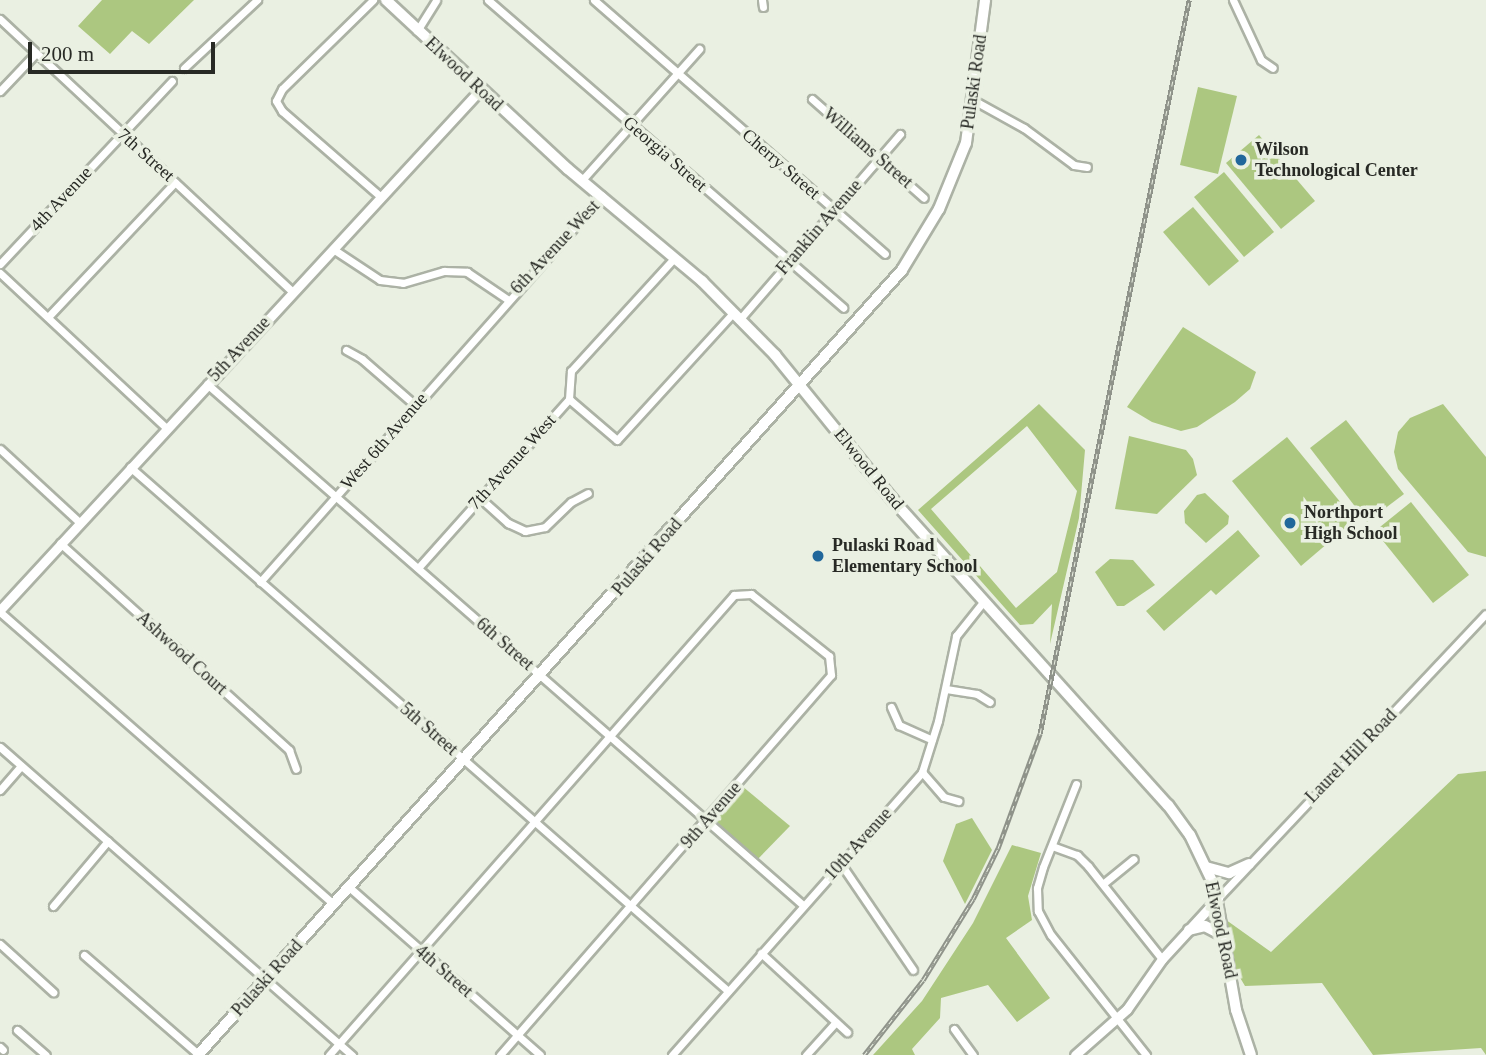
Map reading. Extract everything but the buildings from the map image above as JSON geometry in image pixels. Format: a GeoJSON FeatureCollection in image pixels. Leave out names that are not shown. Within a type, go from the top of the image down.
{"type":"FeatureCollection","features":[{"type":"Feature","properties":{"kind":"main road","name":"Elwood Road"},"geometry":{"type":"LineString","coordinates":[[386,0],[480,90],[675,257],[736,316],[800,382],[892,499],[982,602],[1168,805],[1206,867],[1218,898],[1236,1010],[1251,1055]]}},
{"type":"Feature","properties":{"kind":"main road","name":"Pulaski Road"},"geometry":{"type":"LineString","coordinates":[[198,1055],[880,296],[921,240],[955,175],[975,101],[985,0]]}},
{"type":"Feature","properties":{"kind":"main road"},"geometry":{"type":"LineString","coordinates":[[1206,867],[1229,873],[1249,864]]}},
{"type":"Feature","properties":{"kind":"main road"},"geometry":{"type":"LineString","coordinates":[[1189,930],[1205,926],[1224,936]]}},
{"type":"Feature","properties":{"kind":"street"},"geometry":{"type":"LineString","coordinates":[[184,68],[257,0]]}},
{"type":"Feature","properties":{"kind":"street"},"geometry":{"type":"LineString","coordinates":[[373,0],[282,89],[276,101],[282,111],[381,197]]}},
{"type":"Feature","properties":{"kind":"street"},"geometry":{"type":"LineString","coordinates":[[417,31],[436,0]]}},
{"type":"Feature","properties":{"kind":"street","name":"Georgia Street"},"geometry":{"type":"LineString","coordinates":[[488,0],[844,308]]}},
{"type":"Feature","properties":{"kind":"street","name":"Cherry Street"},"geometry":{"type":"LineString","coordinates":[[594,0],[885,254]]}},
{"type":"Feature","properties":{"kind":"street"},"geometry":{"type":"LineString","coordinates":[[1233,0],[1261,60],[1273,68]]}},
{"type":"Feature","properties":{"kind":"street","name":"7th Street"},"geometry":{"type":"LineString","coordinates":[[0,19],[292,291]]}},
{"type":"Feature","properties":{"kind":"street"},"geometry":{"type":"LineString","coordinates":[[0,33],[7,26]]}},
{"type":"Feature","properties":{"kind":"street"},"geometry":{"type":"LineString","coordinates":[[582,180],[699,49]]}},
{"type":"Feature","properties":{"kind":"street"},"geometry":{"type":"LineString","coordinates":[[0,91],[36,52]]}},
{"type":"Feature","properties":{"kind":"street","name":"4th Avenue"},"geometry":{"type":"LineString","coordinates":[[0,264],[172,81]]}},
{"type":"Feature","properties":{"kind":"street","name":"5th Avenue"},"geometry":{"type":"LineString","coordinates":[[0,611],[79,522],[480,90]]}},
{"type":"Feature","properties":{"kind":"street","name":"Williams Street"},"geometry":{"type":"LineString","coordinates":[[812,99],[924,198]]}},
{"type":"Feature","properties":{"kind":"street"},"geometry":{"type":"LineString","coordinates":[[975,101],[1024,128],[1074,165],[1087,167]]}},
{"type":"Feature","properties":{"kind":"street","name":"Franklin Avenue"},"geometry":{"type":"LineString","coordinates":[[569,399],[617,440],[789,261],[900,134]]}},
{"type":"Feature","properties":{"kind":"street"},"geometry":{"type":"LineString","coordinates":[[48,317],[175,182]]}},
{"type":"Feature","properties":{"kind":"street","name":"6th Avenue West"},"geometry":{"type":"LineString","coordinates":[[507,299],[602,196]]}},
{"type":"Feature","properties":{"kind":"street"},"geometry":{"type":"LineString","coordinates":[[333,249],[380,280],[402,284],[444,271],[467,271],[507,299]]}},
{"type":"Feature","properties":{"kind":"street","name":"7th Avenue West"},"geometry":{"type":"LineString","coordinates":[[418,568],[569,399],[571,371],[675,257]]}},
{"type":"Feature","properties":{"kind":"street"},"geometry":{"type":"LineString","coordinates":[[0,273],[166,428]]}},
{"type":"Feature","properties":{"kind":"street","name":"West 6th Avenue"},"geometry":{"type":"LineString","coordinates":[[260,582],[507,299]]}},
{"type":"Feature","properties":{"kind":"street"},"geometry":{"type":"LineString","coordinates":[[346,350],[362,359],[415,405]]}},
{"type":"Feature","properties":{"kind":"street","name":"6th Street"},"geometry":{"type":"LineString","coordinates":[[207,384],[803,905]]}},
{"type":"Feature","properties":{"kind":"street"},"geometry":{"type":"LineString","coordinates":[[0,449],[79,522]]}},
{"type":"Feature","properties":{"kind":"street","name":"5th Street"},"geometry":{"type":"LineString","coordinates":[[130,467],[728,991]]}},
{"type":"Feature","properties":{"kind":"street"},"geometry":{"type":"LineString","coordinates":[[480,498],[508,523],[525,531],[545,527],[571,502],[588,494]]}},
{"type":"Feature","properties":{"kind":"street","name":"Ashwood Court"},"geometry":{"type":"LineString","coordinates":[[60,544],[289,750],[296,769]]}},
{"type":"Feature","properties":{"kind":"street","name":"9th Avenue"},"geometry":{"type":"LineString","coordinates":[[500,1055],[821,689],[831,675],[830,656],[751,594],[734,595],[609,735]]}},
{"type":"Feature","properties":{"kind":"street","name":"10th Avenue"},"geometry":{"type":"LineString","coordinates":[[672,1055],[922,772],[946,688],[956,636],[982,602]]}},
{"type":"Feature","properties":{"kind":"street"},"geometry":{"type":"LineString","coordinates":[[0,611],[333,904]]}},
{"type":"Feature","properties":{"kind":"street","name":"Laurel Hill Road"},"geometry":{"type":"LineString","coordinates":[[1218,898],[1486,614]]}},
{"type":"Feature","properties":{"kind":"street"},"geometry":{"type":"LineString","coordinates":[[1478,623],[1486,629]]}},
{"type":"Feature","properties":{"kind":"street"},"geometry":{"type":"LineString","coordinates":[[946,688],[977,694],[990,702]]}},
{"type":"Feature","properties":{"kind":"street"},"geometry":{"type":"LineString","coordinates":[[891,707],[899,725],[932,740]]}},
{"type":"Feature","properties":{"kind":"street"},"geometry":{"type":"LineString","coordinates":[[329,1055],[609,735]]}},
{"type":"Feature","properties":{"kind":"street"},"geometry":{"type":"LineString","coordinates":[[0,747],[352,1055]]}},
{"type":"Feature","properties":{"kind":"street"},"geometry":{"type":"LineString","coordinates":[[0,790],[21,766]]}},
{"type":"Feature","properties":{"kind":"street"},"geometry":{"type":"LineString","coordinates":[[922,772],[944,797],[958,801]]}},
{"type":"Feature","properties":{"kind":"street"},"geometry":{"type":"LineString","coordinates":[[1076,784],[1037,888],[1038,911],[1051,935],[1146,1055]]}},
{"type":"Feature","properties":{"kind":"street"},"geometry":{"type":"LineString","coordinates":[[53,906],[108,841]]}},
{"type":"Feature","properties":{"kind":"street"},"geometry":{"type":"LineString","coordinates":[[1052,846],[1077,855],[1104,883],[1162,959]]}},
{"type":"Feature","properties":{"kind":"street"},"geometry":{"type":"LineString","coordinates":[[1104,883],[1134,859]]}},
{"type":"Feature","properties":{"kind":"street"},"geometry":{"type":"LineString","coordinates":[[841,864],[913,970]]}},
{"type":"Feature","properties":{"kind":"street","name":"4th Street"},"geometry":{"type":"LineString","coordinates":[[349,887],[540,1055]]}},
{"type":"Feature","properties":{"kind":"street"},"geometry":{"type":"LineString","coordinates":[[1075,1055],[1118,1019],[1162,959],[1218,898]]}},
{"type":"Feature","properties":{"kind":"street"},"geometry":{"type":"LineString","coordinates":[[0,944],[53,992]]}},
{"type":"Feature","properties":{"kind":"street"},"geometry":{"type":"LineString","coordinates":[[761,953],[846,1032]]}},
{"type":"Feature","properties":{"kind":"street"},"geometry":{"type":"LineString","coordinates":[[84,955],[198,1055]]}},
{"type":"Feature","properties":{"kind":"street"},"geometry":{"type":"LineString","coordinates":[[806,1055],[835,1023]]}},
{"type":"Feature","properties":{"kind":"street"},"geometry":{"type":"LineString","coordinates":[[954,1029],[973,1055]]}},
{"type":"Feature","properties":{"kind":"street"},"geometry":{"type":"LineString","coordinates":[[17,1030],[46,1055]]}},
{"type":"Feature","properties":{"kind":"green space"},"geometry":{"type":"Polygon","coordinates":[[[102,0],[194,0],[149,44],[132,31],[110,54],[78,26],[102,0]]]}},
{"type":"Feature","properties":{"kind":"green space"},"geometry":{"type":"Polygon","coordinates":[[[1198,87],[1237,96],[1218,174],[1180,165],[1198,87]]]}},
{"type":"Feature","properties":{"kind":"green space"},"geometry":{"type":"Polygon","coordinates":[[[1259,135],[1315,201],[1281,229],[1226,163],[1259,135]]]}},
{"type":"Feature","properties":{"kind":"green space"},"geometry":{"type":"Polygon","coordinates":[[[1224,172],[1274,232],[1244,257],[1194,197],[1224,172]]]}},
{"type":"Feature","properties":{"kind":"green space"},"geometry":{"type":"Polygon","coordinates":[[[1193,207],[1239,261],[1209,286],[1163,232],[1193,207]]]}},
{"type":"Feature","properties":{"kind":"green space"},"geometry":{"type":"Polygon","coordinates":[[[1183,327],[1256,372],[1250,389],[1235,402],[1197,427],[1181,431],[1152,422],[1127,407],[1183,327]]]}},
{"type":"Feature","properties":{"kind":"green space"},"geometry":{"type":"Polygon","coordinates":[[[1039,404],[1085,450],[1079,518],[1050,644],[1052,604],[1033,624],[1020,625],[918,510],[1039,404]],[[1027,426],[931,509],[1016,608],[1057,572],[1077,491],[1027,426]]]}},
{"type":"Feature","properties":{"kind":"green space"},"geometry":{"type":"Polygon","coordinates":[[[1443,404],[1486,457],[1486,557],[1468,552],[1398,469],[1394,452],[1398,432],[1410,418],[1443,404]]]}},
{"type":"Feature","properties":{"kind":"green space"},"geometry":{"type":"Polygon","coordinates":[[[1346,420],[1404,494],[1367,522],[1310,448],[1346,420]]]}},
{"type":"Feature","properties":{"kind":"green space"},"geometry":{"type":"Polygon","coordinates":[[[1129,436],[1186,450],[1193,459],[1197,475],[1157,514],[1115,509],[1129,436]]]}},
{"type":"Feature","properties":{"kind":"green space"},"geometry":{"type":"Polygon","coordinates":[[[1287,437],[1355,520],[1301,566],[1232,481],[1287,437]]]}},
{"type":"Feature","properties":{"kind":"green space"},"geometry":{"type":"Polygon","coordinates":[[[1205,493],[1229,516],[1228,524],[1206,543],[1185,523],[1184,511],[1197,495],[1205,493]]]}},
{"type":"Feature","properties":{"kind":"green space"},"geometry":{"type":"Polygon","coordinates":[[[1411,502],[1469,575],[1433,603],[1375,531],[1411,502]]]}},
{"type":"Feature","properties":{"kind":"green space"},"geometry":{"type":"Polygon","coordinates":[[[1238,530],[1260,556],[1216,595],[1211,590],[1164,631],[1146,611],[1238,530]]]}},
{"type":"Feature","properties":{"kind":"green space"},"geometry":{"type":"Polygon","coordinates":[[[1110,559],[1133,560],[1155,585],[1124,606],[1117,606],[1095,572],[1110,559]]]}},
{"type":"Feature","properties":{"kind":"green space"},"geometry":{"type":"Polygon","coordinates":[[[1486,771],[1486,1055],[1481,1048],[1373,1055],[1322,983],[1245,986],[1223,949],[1215,912],[1271,952],[1458,774],[1486,771]]]}},
{"type":"Feature","properties":{"kind":"green space"},"geometry":{"type":"Polygon","coordinates":[[[742,786],[790,826],[757,860],[712,822],[742,786]]]}},
{"type":"Feature","properties":{"kind":"green space"},"geometry":{"type":"Polygon","coordinates":[[[972,818],[992,850],[965,904],[943,861],[956,824],[972,818]]]}},
{"type":"Feature","properties":{"kind":"green space"},"geometry":{"type":"Polygon","coordinates":[[[1012,845],[1041,853],[1028,896],[1032,920],[1006,938],[1050,998],[1017,1022],[988,985],[941,998],[940,1018],[912,1049],[915,1055],[873,1055],[922,1001],[973,923],[1012,845]]]}},
{"type":"Feature","properties":{"kind":"railway"},"geometry":{"type":"LineString","coordinates":[[864,1055],[923,980],[973,899],[998,848],[1040,733],[1189,0]]}},
{"type":"Feature","properties":{"kind":"place","name":"Wilson Technological Center"},"geometry":{"type":"Point","coordinates":[1241,160]}},
{"type":"Feature","properties":{"kind":"place","name":"Northport High School"},"geometry":{"type":"Point","coordinates":[1290,523]}},
{"type":"Feature","properties":{"kind":"place","name":"Pulaski Road Elementary School"},"geometry":{"type":"Point","coordinates":[818,556]}}]}
